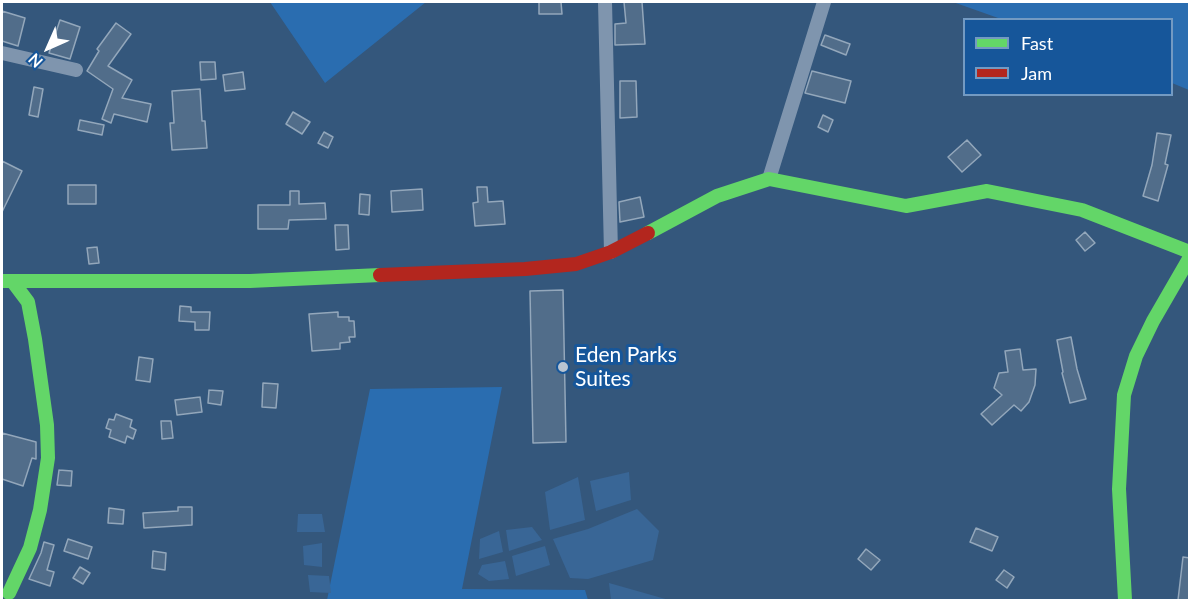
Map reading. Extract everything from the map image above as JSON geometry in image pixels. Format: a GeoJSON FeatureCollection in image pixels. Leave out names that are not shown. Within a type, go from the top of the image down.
{"type":"FeatureCollection","features":[{"type":"Feature","properties":{"kind":"street"},"geometry":{"type":"LineString","coordinates":[[605,2],[610,252]]}},
{"type":"Feature","properties":{"kind":"street"},"geometry":{"type":"LineString","coordinates":[[770,179],[824,2]]}},
{"type":"Feature","properties":{"kind":"street"},"geometry":{"type":"LineString","coordinates":[[2,53],[76,70]]}},
{"type":"Feature","properties":{"kind":"street"},"geometry":{"type":"LineString","coordinates":[[7,281],[250,281],[576,264],[610,252],[717,196],[770,179],[906,206],[987,191],[1082,210],[1190,254],[1136,356],[1124,395],[1119,489],[1125,600]]}},
{"type":"Feature","properties":{"kind":"street"},"geometry":{"type":"LineString","coordinates":[[7,281],[28,302],[47,425],[48,458],[40,510],[30,548],[9,593]]}},
{"type":"Feature","properties":{"kind":"shaded area"},"geometry":{"type":"Polygon","coordinates":[[[270,2],[426,2],[325,83],[270,2]]]}},
{"type":"Feature","properties":{"kind":"shaded area"},"geometry":{"type":"Polygon","coordinates":[[[953,2],[1189,2],[1189,90],[1173,83],[1173,18],[998,18],[953,2]]]}},
{"type":"Feature","properties":{"kind":"shaded area"},"geometry":{"type":"Polygon","coordinates":[[[502,387],[462,589],[585,590],[588,600],[327,600],[370,389],[502,387]]]}},
{"type":"Feature","properties":{"kind":"shaded area"},"geometry":{"type":"Polygon","coordinates":[[[629,472],[631,500],[596,511],[590,481],[629,472]]]}},
{"type":"Feature","properties":{"kind":"shaded area"},"geometry":{"type":"Polygon","coordinates":[[[578,477],[585,520],[550,530],[545,492],[578,477]]]}},
{"type":"Feature","properties":{"kind":"shaded area"},"geometry":{"type":"Polygon","coordinates":[[[637,509],[659,531],[653,560],[588,579],[570,578],[553,539],[588,529],[637,509]]]}},
{"type":"Feature","properties":{"kind":"shaded area"},"geometry":{"type":"Polygon","coordinates":[[[298,514],[322,514],[325,532],[297,532],[298,514]]]}},
{"type":"Feature","properties":{"kind":"shaded area"},"geometry":{"type":"Polygon","coordinates":[[[532,527],[542,540],[509,551],[506,530],[532,527]]]}},
{"type":"Feature","properties":{"kind":"shaded area"},"geometry":{"type":"Polygon","coordinates":[[[499,531],[503,552],[479,559],[480,539],[499,531]]]}},
{"type":"Feature","properties":{"kind":"shaded area"},"geometry":{"type":"Polygon","coordinates":[[[322,543],[322,567],[304,565],[303,546],[322,543]]]}},
{"type":"Feature","properties":{"kind":"shaded area"},"geometry":{"type":"Polygon","coordinates":[[[545,546],[550,565],[516,576],[512,556],[545,546]]]}},
{"type":"Feature","properties":{"kind":"shaded area"},"geometry":{"type":"Polygon","coordinates":[[[505,561],[509,579],[489,581],[478,574],[482,565],[505,561]]]}},
{"type":"Feature","properties":{"kind":"shaded area"},"geometry":{"type":"Polygon","coordinates":[[[308,575],[329,576],[331,593],[310,592],[308,575]]]}},
{"type":"Feature","properties":{"kind":"shaded area"},"geometry":{"type":"Polygon","coordinates":[[[609,583],[669,600],[611,600],[609,583]]]}},
{"type":"Feature","properties":{"kind":"building"},"geometry":{"type":"Polygon","coordinates":[[[539,2],[561,2],[562,14],[539,14],[539,2]]]}},
{"type":"Feature","properties":{"kind":"building"},"geometry":{"type":"Polygon","coordinates":[[[624,2],[642,2],[645,44],[615,45],[615,24],[626,23],[624,2]]]}},
{"type":"Feature","properties":{"kind":"building"},"geometry":{"type":"Polygon","coordinates":[[[2,11],[25,18],[18,46],[2,41],[2,11]]]}},
{"type":"Feature","properties":{"kind":"building"},"geometry":{"type":"Polygon","coordinates":[[[60,20],[80,27],[70,59],[49,53],[60,20]]]}},
{"type":"Feature","properties":{"kind":"building"},"geometry":{"type":"Polygon","coordinates":[[[116,23],[131,34],[108,66],[132,80],[122,98],[151,104],[147,122],[114,114],[111,123],[102,119],[113,89],[87,71],[99,51],[97,49],[116,23]]]}},
{"type":"Feature","properties":{"kind":"building"},"geometry":{"type":"Polygon","coordinates":[[[825,35],[850,44],[846,55],[821,45],[825,35]]]}},
{"type":"Feature","properties":{"kind":"building"},"geometry":{"type":"Polygon","coordinates":[[[200,62],[215,62],[216,79],[201,80],[200,62]]]}},
{"type":"Feature","properties":{"kind":"building"},"geometry":{"type":"Polygon","coordinates":[[[812,71],[851,81],[845,103],[805,93],[812,71]]]}},
{"type":"Feature","properties":{"kind":"building"},"geometry":{"type":"Polygon","coordinates":[[[243,72],[245,89],[225,91],[223,75],[243,72]]]}},
{"type":"Feature","properties":{"kind":"building"},"geometry":{"type":"Polygon","coordinates":[[[620,81],[636,81],[637,117],[620,118],[620,81]]]}},
{"type":"Feature","properties":{"kind":"building"},"geometry":{"type":"Polygon","coordinates":[[[34,87],[43,89],[38,117],[29,115],[34,87]]]}},
{"type":"Feature","properties":{"kind":"building"},"geometry":{"type":"Polygon","coordinates":[[[200,89],[207,148],[172,150],[170,123],[174,123],[172,91],[200,89]]]}},
{"type":"Feature","properties":{"kind":"building"},"geometry":{"type":"Polygon","coordinates":[[[293,112],[310,122],[302,134],[286,124],[293,112]]]}},
{"type":"Feature","properties":{"kind":"building"},"geometry":{"type":"Polygon","coordinates":[[[823,115],[833,120],[828,132],[818,127],[823,115]]]}},
{"type":"Feature","properties":{"kind":"building"},"geometry":{"type":"Polygon","coordinates":[[[80,120],[104,125],[102,135],[78,130],[80,120]]]}},
{"type":"Feature","properties":{"kind":"building"},"geometry":{"type":"Polygon","coordinates":[[[324,132],[333,137],[328,148],[318,143],[324,132]]]}},
{"type":"Feature","properties":{"kind":"building"},"geometry":{"type":"Polygon","coordinates":[[[1157,133],[1171,135],[1165,164],[1168,165],[1158,201],[1143,196],[1152,165],[1157,133]]]}},
{"type":"Feature","properties":{"kind":"building"},"geometry":{"type":"Polygon","coordinates":[[[967,140],[981,155],[962,172],[948,157],[967,140]]]}},
{"type":"Feature","properties":{"kind":"building"},"geometry":{"type":"Polygon","coordinates":[[[2,161],[22,171],[2,212],[2,161]]]}},
{"type":"Feature","properties":{"kind":"building"},"geometry":{"type":"Polygon","coordinates":[[[68,185],[96,185],[96,204],[68,204],[68,185]]]}},
{"type":"Feature","properties":{"kind":"building"},"geometry":{"type":"Polygon","coordinates":[[[477,187],[487,187],[488,202],[503,201],[505,224],[475,226],[473,203],[478,202],[477,187]]]}},
{"type":"Feature","properties":{"kind":"building"},"geometry":{"type":"Polygon","coordinates":[[[422,189],[423,210],[392,212],[391,191],[422,189]]]}},
{"type":"Feature","properties":{"kind":"building"},"geometry":{"type":"Polygon","coordinates":[[[290,191],[299,191],[299,204],[325,203],[326,219],[289,220],[288,229],[258,229],[258,205],[290,205],[290,191]]]}},
{"type":"Feature","properties":{"kind":"building"},"geometry":{"type":"Polygon","coordinates":[[[360,194],[370,195],[369,215],[359,214],[360,194]]]}},
{"type":"Feature","properties":{"kind":"building"},"geometry":{"type":"Polygon","coordinates":[[[640,197],[644,217],[620,222],[619,202],[640,197]]]}},
{"type":"Feature","properties":{"kind":"building"},"geometry":{"type":"Polygon","coordinates":[[[335,225],[348,225],[349,249],[336,250],[335,225]]]}},
{"type":"Feature","properties":{"kind":"building"},"geometry":{"type":"Polygon","coordinates":[[[1085,232],[1095,243],[1085,251],[1076,240],[1085,232]]]}},
{"type":"Feature","properties":{"kind":"building"},"geometry":{"type":"Polygon","coordinates":[[[97,247],[99,263],[89,264],[87,248],[97,247]]]}},
{"type":"Feature","properties":{"kind":"building"},"geometry":{"type":"Polygon","coordinates":[[[563,290],[566,442],[533,443],[530,291],[563,290]]]}},
{"type":"Feature","properties":{"kind":"building"},"geometry":{"type":"Polygon","coordinates":[[[180,306],[191,307],[191,312],[210,312],[209,330],[195,330],[195,322],[179,321],[180,306]]]}},
{"type":"Feature","properties":{"kind":"building"},"geometry":{"type":"Polygon","coordinates":[[[338,312],[338,317],[349,317],[349,321],[354,321],[355,337],[349,337],[350,342],[340,343],[340,349],[312,351],[309,314],[338,312]]]}},
{"type":"Feature","properties":{"kind":"building"},"geometry":{"type":"Polygon","coordinates":[[[1071,337],[1086,399],[1070,403],[1057,340],[1071,337]]]}},
{"type":"Feature","properties":{"kind":"building"},"geometry":{"type":"Polygon","coordinates":[[[1020,349],[1023,370],[1036,369],[1035,385],[1029,402],[1021,411],[1014,405],[992,425],[981,414],[1002,395],[994,388],[999,373],[1008,372],[1005,351],[1020,349]]]}},
{"type":"Feature","properties":{"kind":"building"},"geometry":{"type":"Polygon","coordinates":[[[139,357],[153,359],[150,382],[136,380],[139,357]]]}},
{"type":"Feature","properties":{"kind":"building"},"geometry":{"type":"Polygon","coordinates":[[[263,383],[278,384],[276,408],[262,407],[263,383]]]}},
{"type":"Feature","properties":{"kind":"building"},"geometry":{"type":"Polygon","coordinates":[[[209,390],[223,391],[221,405],[208,403],[209,390]]]}},
{"type":"Feature","properties":{"kind":"building"},"geometry":{"type":"Polygon","coordinates":[[[200,397],[202,412],[177,415],[175,400],[200,397]]]}},
{"type":"Feature","properties":{"kind":"building"},"geometry":{"type":"Polygon","coordinates":[[[116,414],[132,420],[130,427],[136,430],[133,439],[127,436],[125,443],[109,437],[111,430],[106,428],[109,419],[114,420],[116,414]]]}},
{"type":"Feature","properties":{"kind":"building"},"geometry":{"type":"Polygon","coordinates":[[[161,421],[171,421],[173,438],[162,439],[161,421]]]}},
{"type":"Feature","properties":{"kind":"building"},"geometry":{"type":"Polygon","coordinates":[[[2,433],[36,442],[36,459],[32,458],[23,486],[2,479],[2,433]]]}},
{"type":"Feature","properties":{"kind":"building"},"geometry":{"type":"Polygon","coordinates":[[[59,470],[72,471],[71,486],[57,485],[59,470]]]}},
{"type":"Feature","properties":{"kind":"building"},"geometry":{"type":"Polygon","coordinates":[[[178,507],[192,507],[192,525],[144,528],[143,513],[178,511],[178,507]]]}},
{"type":"Feature","properties":{"kind":"building"},"geometry":{"type":"Polygon","coordinates":[[[109,508],[124,510],[123,524],[108,523],[109,508]]]}},
{"type":"Feature","properties":{"kind":"building"},"geometry":{"type":"Polygon","coordinates":[[[976,528],[998,537],[992,551],[970,542],[976,528]]]}},
{"type":"Feature","properties":{"kind":"building"},"geometry":{"type":"Polygon","coordinates":[[[68,539],[92,547],[88,559],[64,551],[68,539]]]}},
{"type":"Feature","properties":{"kind":"building"},"geometry":{"type":"Polygon","coordinates":[[[44,542],[54,545],[47,570],[54,572],[50,586],[29,579],[44,542]]]}},
{"type":"Feature","properties":{"kind":"building"},"geometry":{"type":"Polygon","coordinates":[[[866,549],[880,560],[871,570],[858,559],[866,549]]]}},
{"type":"Feature","properties":{"kind":"building"},"geometry":{"type":"Polygon","coordinates":[[[153,551],[166,553],[165,570],[152,568],[153,551]]]}},
{"type":"Feature","properties":{"kind":"building"},"geometry":{"type":"Polygon","coordinates":[[[1183,557],[1190,558],[1190,600],[1178,600],[1183,557]]]}},
{"type":"Feature","properties":{"kind":"building"},"geometry":{"type":"Polygon","coordinates":[[[80,567],[90,573],[83,584],[73,578],[80,567]]]}},
{"type":"Feature","properties":{"kind":"building"},"geometry":{"type":"Polygon","coordinates":[[[1004,570],[1014,577],[1007,588],[996,580],[1004,570]]]}},
{"type":"Feature","properties":{"kind":"traffic: fast"},"geometry":{"type":"LineString","coordinates":[[648,233],[717,196],[769,179],[906,206],[987,191],[1082,210],[1190,252]]}},
{"type":"Feature","properties":{"kind":"traffic: fast"},"geometry":{"type":"LineString","coordinates":[[1125,600],[1119,489],[1124,395],[1136,356],[1153,321],[1190,257]]}},
{"type":"Feature","properties":{"kind":"traffic: fast"},"geometry":{"type":"LineString","coordinates":[[2,281],[250,281],[380,275]]}},
{"type":"Feature","properties":{"kind":"traffic: fast"},"geometry":{"type":"LineString","coordinates":[[9,593],[30,548],[40,510],[48,458],[47,425],[28,302],[13,282]]}},
{"type":"Feature","properties":{"kind":"traffic: jam"},"geometry":{"type":"LineString","coordinates":[[380,275],[525,269],[576,264],[611,252],[648,233]]}},
{"type":"Feature","properties":{"kind":"place","name":"Eden Parks Suites"},"geometry":{"type":"Point","coordinates":[563,367]}}]}
